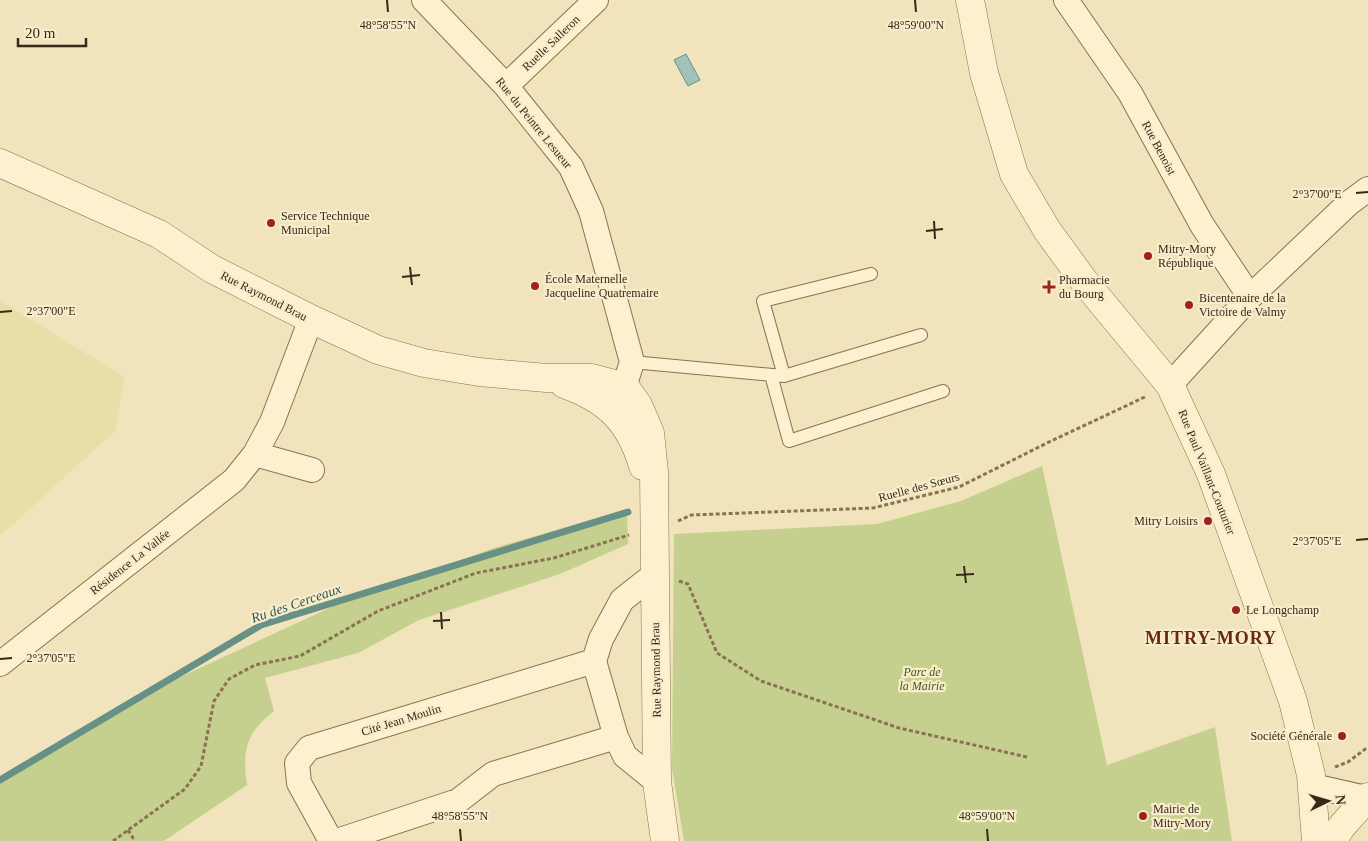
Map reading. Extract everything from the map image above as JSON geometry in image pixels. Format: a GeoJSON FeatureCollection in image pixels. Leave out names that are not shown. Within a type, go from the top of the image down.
{"type":"FeatureCollection","features":[{"type":"Feature","properties":{"kind":"street","name":"Rue du Peintre Lesueur"},"geometry":{"type":"LineString","coordinates":[[424,0],[506,86],[570,167],[591,211],[624,387]]}},
{"type":"Feature","properties":{"kind":"street","name":"Ruelle Salleron"},"geometry":{"type":"LineString","coordinates":[[506,86],[596,0]]}},
{"type":"Feature","properties":{"kind":"street","name":"Rue Paul Vaillant-Couturier"},"geometry":{"type":"LineString","coordinates":[[970,0],[984,73],[1014,174],[1047,230],[1084,281],[1170,385],[1211,474],[1293,701],[1312,781],[1316,841]]}},
{"type":"Feature","properties":{"kind":"street","name":"Rue Benoist"},"geometry":{"type":"LineString","coordinates":[[1066,0],[1130,93],[1202,225],[1250,297]]}},
{"type":"Feature","properties":{"kind":"street","name":"Rue Raymond Brau"},"geometry":{"type":"LineString","coordinates":[[0,163],[159,234],[212,269],[311,319],[378,350],[424,363],[479,372],[546,378],[588,392],[624,387],[627,428],[642,462],[652,498],[655,574],[657,782],[665,841]]}},
{"type":"Feature","properties":{"kind":"street"},"geometry":{"type":"LineString","coordinates":[[1170,385],[1250,297],[1349,203],[1368,189]]}},
{"type":"Feature","properties":{"kind":"street","name":"Résidence La Vallée"},"geometry":{"type":"LineString","coordinates":[[0,664],[234,480],[255,454],[272,422],[311,319]]}},
{"type":"Feature","properties":{"kind":"street"},"geometry":{"type":"LineString","coordinates":[[255,454],[312,470]]}},
{"type":"Feature","properties":{"kind":"street"},"geometry":{"type":"LineString","coordinates":[[655,574],[622,600],[601,639],[594,661],[616,737],[625,756],[657,782]]}},
{"type":"Feature","properties":{"kind":"street","name":"Cité Jean Moulin"},"geometry":{"type":"LineString","coordinates":[[331,841],[298,783],[297,763],[309,748],[594,661]]}},
{"type":"Feature","properties":{"kind":"street"},"geometry":{"type":"LineString","coordinates":[[337,841],[458,801],[492,774],[616,737]]}},
{"type":"Feature","properties":{"kind":"street"},"geometry":{"type":"LineString","coordinates":[[1312,781],[1367,798],[1342,826],[1332,841]]}},
{"type":"Feature","properties":{"kind":"lane"},"geometry":{"type":"LineString","coordinates":[[871,274],[763,301],[789,441],[943,391]]}},
{"type":"Feature","properties":{"kind":"lane"},"geometry":{"type":"LineString","coordinates":[[624,387],[778,376],[921,334]]}},
{"type":"Feature","properties":{"kind":"path","name":"Ruelle des Sœurs"},"geometry":{"type":"LineString","coordinates":[[113,841],[185,789],[201,766],[214,701],[229,679],[255,665],[300,656],[378,611],[476,573],[554,558],[598,543],[653,531],[691,515],[873,508],[959,488],[1049,442],[1170,385]]}},
{"type":"Feature","properties":{"kind":"path"},"geometry":{"type":"LineString","coordinates":[[655,574],[688,584],[718,653],[761,681],[899,728],[1027,757]]}},
{"type":"Feature","properties":{"kind":"path"},"geometry":{"type":"LineString","coordinates":[[1312,781],[1348,762],[1368,747]]}},
{"type":"Feature","properties":{"kind":"path"},"geometry":{"type":"LineString","coordinates":[[128,830],[135,841]]}},
{"type":"Feature","properties":{"kind":"shaded area"},"geometry":{"type":"Polygon","coordinates":[[[0,301],[125,377],[115,431],[0,536],[0,301]]]}},
{"type":"Feature","properties":{"kind":"green space","name":"Parc de la Mairie"},"geometry":{"type":"Polygon","coordinates":[[[1042,466],[1107,765],[1215,727],[1232,841],[684,841],[672,768],[674,534],[877,524],[961,501],[1042,466]]]}},
{"type":"Feature","properties":{"kind":"green space"},"geometry":{"type":"Polygon","coordinates":[[[627,509],[628,544],[560,574],[419,620],[358,653],[265,678],[274,711],[257,727],[248,743],[245,762],[247,785],[164,841],[0,841],[0,777],[124,703],[338,604],[494,548],[627,509]]]}},
{"type":"Feature","properties":{"kind":"water"},"geometry":{"type":"Polygon","coordinates":[[[686,54],[700,80],[688,86],[674,60],[686,54]]]}},
{"type":"Feature","properties":{"kind":"waterway","name":"Ru des Cerceaux"},"geometry":{"type":"LineString","coordinates":[[0,780],[261,625],[628,512]]}},
{"type":"Feature","properties":{"kind":"place","name":"Service Technique Municipal"},"geometry":{"type":"Point","coordinates":[271,223]}},
{"type":"Feature","properties":{"kind":"place","name":"Mitry-Mory République"},"geometry":{"type":"Point","coordinates":[1148,256]}},
{"type":"Feature","properties":{"kind":"place","name":"École Maternelle Jacqueline Quatremaire"},"geometry":{"type":"Point","coordinates":[535,286]}},
{"type":"Feature","properties":{"kind":"place","name":"Pharmacie du Bourg"},"geometry":{"type":"Point","coordinates":[1049,287]}},
{"type":"Feature","properties":{"kind":"place","name":"Bicentenaire de la Victoire de Valmy"},"geometry":{"type":"Point","coordinates":[1189,305]}},
{"type":"Feature","properties":{"kind":"place","name":"Mitry Loisirs"},"geometry":{"type":"Point","coordinates":[1208,521]}},
{"type":"Feature","properties":{"kind":"place","name":"Le Longchamp"},"geometry":{"type":"Point","coordinates":[1236,610]}},
{"type":"Feature","properties":{"kind":"place","name":"Société Générale"},"geometry":{"type":"Point","coordinates":[1342,736]}},
{"type":"Feature","properties":{"kind":"place","name":"Mairie de Mitry-Mory"},"geometry":{"type":"Point","coordinates":[1143,816]}},
{"type":"Feature","properties":{"kind":"district","name":"MITRY-MORY"},"geometry":{"type":"Point","coordinates":[1211,638]}}]}
